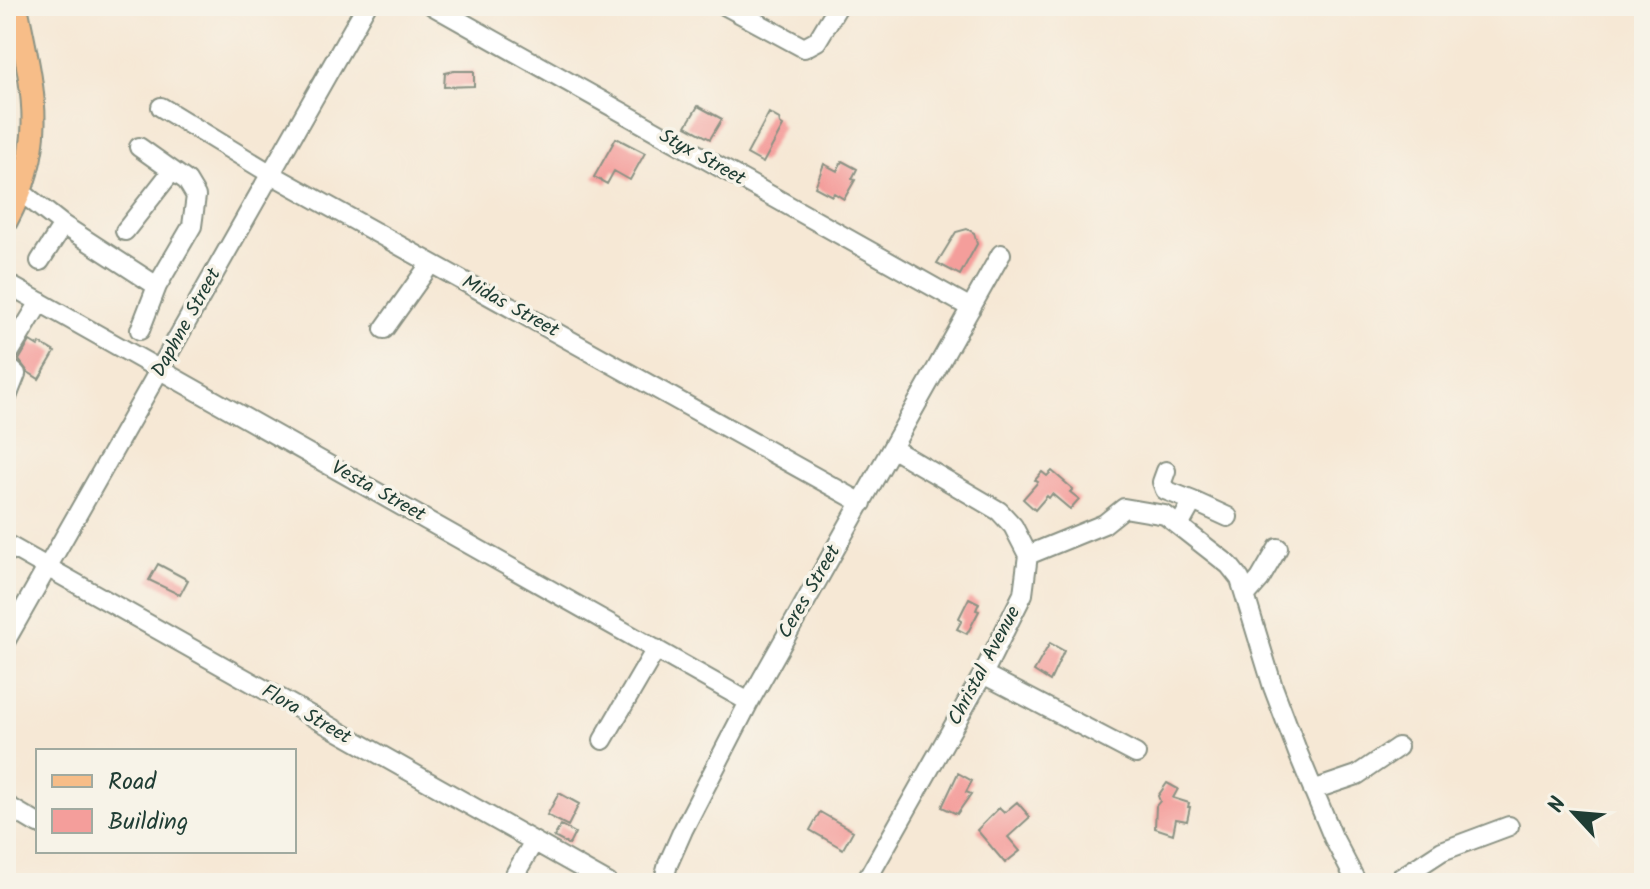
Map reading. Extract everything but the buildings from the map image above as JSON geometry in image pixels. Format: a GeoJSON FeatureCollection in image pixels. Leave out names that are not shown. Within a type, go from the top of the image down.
{"type":"FeatureCollection","features":[{"type":"Feature","properties":{"kind":"main road"},"geometry":{"type":"LineString","coordinates":[[6,221],[21,192],[34,143],[35,98],[16,6]]}},
{"type":"Feature","properties":{"kind":"street","name":"Daphne Street"},"geometry":{"type":"LineString","coordinates":[[6,640],[366,6]]}},
{"type":"Feature","properties":{"kind":"street","name":"Styx Street"},"geometry":{"type":"LineString","coordinates":[[433,6],[971,308]]}},
{"type":"Feature","properties":{"kind":"street"},"geometry":{"type":"LineString","coordinates":[[726,6],[804,48],[817,41],[838,6]]}},
{"type":"Feature","properties":{"kind":"street","name":"Midas Street"},"geometry":{"type":"LineString","coordinates":[[161,107],[271,174],[862,503]]}},
{"type":"Feature","properties":{"kind":"street"},"geometry":{"type":"LineString","coordinates":[[139,147],[193,188],[196,209],[192,226],[157,286],[140,330]]}},
{"type":"Feature","properties":{"kind":"street"},"geometry":{"type":"LineString","coordinates":[[125,231],[172,171]]}},
{"type":"Feature","properties":{"kind":"street"},"geometry":{"type":"LineString","coordinates":[[21,192],[63,225],[157,286]]}},
{"type":"Feature","properties":{"kind":"street"},"geometry":{"type":"LineString","coordinates":[[40,261],[63,225]]}},
{"type":"Feature","properties":{"kind":"street","name":"Ceres Street"},"geometry":{"type":"LineString","coordinates":[[663,883],[683,830],[749,702],[1001,254]]}},
{"type":"Feature","properties":{"kind":"street"},"geometry":{"type":"LineString","coordinates":[[384,329],[431,263]]}},
{"type":"Feature","properties":{"kind":"street","name":"Vesta Street"},"geometry":{"type":"LineString","coordinates":[[6,283],[749,702]]}},
{"type":"Feature","properties":{"kind":"street"},"geometry":{"type":"LineString","coordinates":[[6,358],[40,302]]}},
{"type":"Feature","properties":{"kind":"street"},"geometry":{"type":"LineString","coordinates":[[6,365],[16,372],[7,397]]}},
{"type":"Feature","properties":{"kind":"street"},"geometry":{"type":"LineString","coordinates":[[893,449],[999,511],[1013,526],[1028,555],[1104,524],[1124,508],[1159,512],[1180,524],[1229,565],[1240,579],[1246,595],[1250,619],[1273,687],[1313,790],[1357,883]]}},
{"type":"Feature","properties":{"kind":"street"},"geometry":{"type":"LineString","coordinates":[[1166,471],[1162,482],[1165,490],[1228,517]]}},
{"type":"Feature","properties":{"kind":"street"},"geometry":{"type":"LineString","coordinates":[[1180,524],[1193,501]]}},
{"type":"Feature","properties":{"kind":"street","name":"Flora Street"},"geometry":{"type":"LineString","coordinates":[[6,544],[608,883]]}},
{"type":"Feature","properties":{"kind":"street"},"geometry":{"type":"LineString","coordinates":[[1246,595],[1260,579],[1278,548]]}},
{"type":"Feature","properties":{"kind":"street","name":"Christal Avenue"},"geometry":{"type":"LineString","coordinates":[[865,883],[983,674],[1023,594],[1028,555]]}},
{"type":"Feature","properties":{"kind":"street"},"geometry":{"type":"LineString","coordinates":[[603,740],[656,649]]}},
{"type":"Feature","properties":{"kind":"street"},"geometry":{"type":"LineString","coordinates":[[983,674],[1136,754]]}},
{"type":"Feature","properties":{"kind":"street"},"geometry":{"type":"LineString","coordinates":[[1313,790],[1357,775],[1398,747]]}},
{"type":"Feature","properties":{"kind":"street"},"geometry":{"type":"LineString","coordinates":[[6,805],[36,823]]}},
{"type":"Feature","properties":{"kind":"street"},"geometry":{"type":"LineString","coordinates":[[1393,883],[1442,851],[1509,826]]}},
{"type":"Feature","properties":{"kind":"street"},"geometry":{"type":"LineString","coordinates":[[510,883],[533,843]]}}]}
